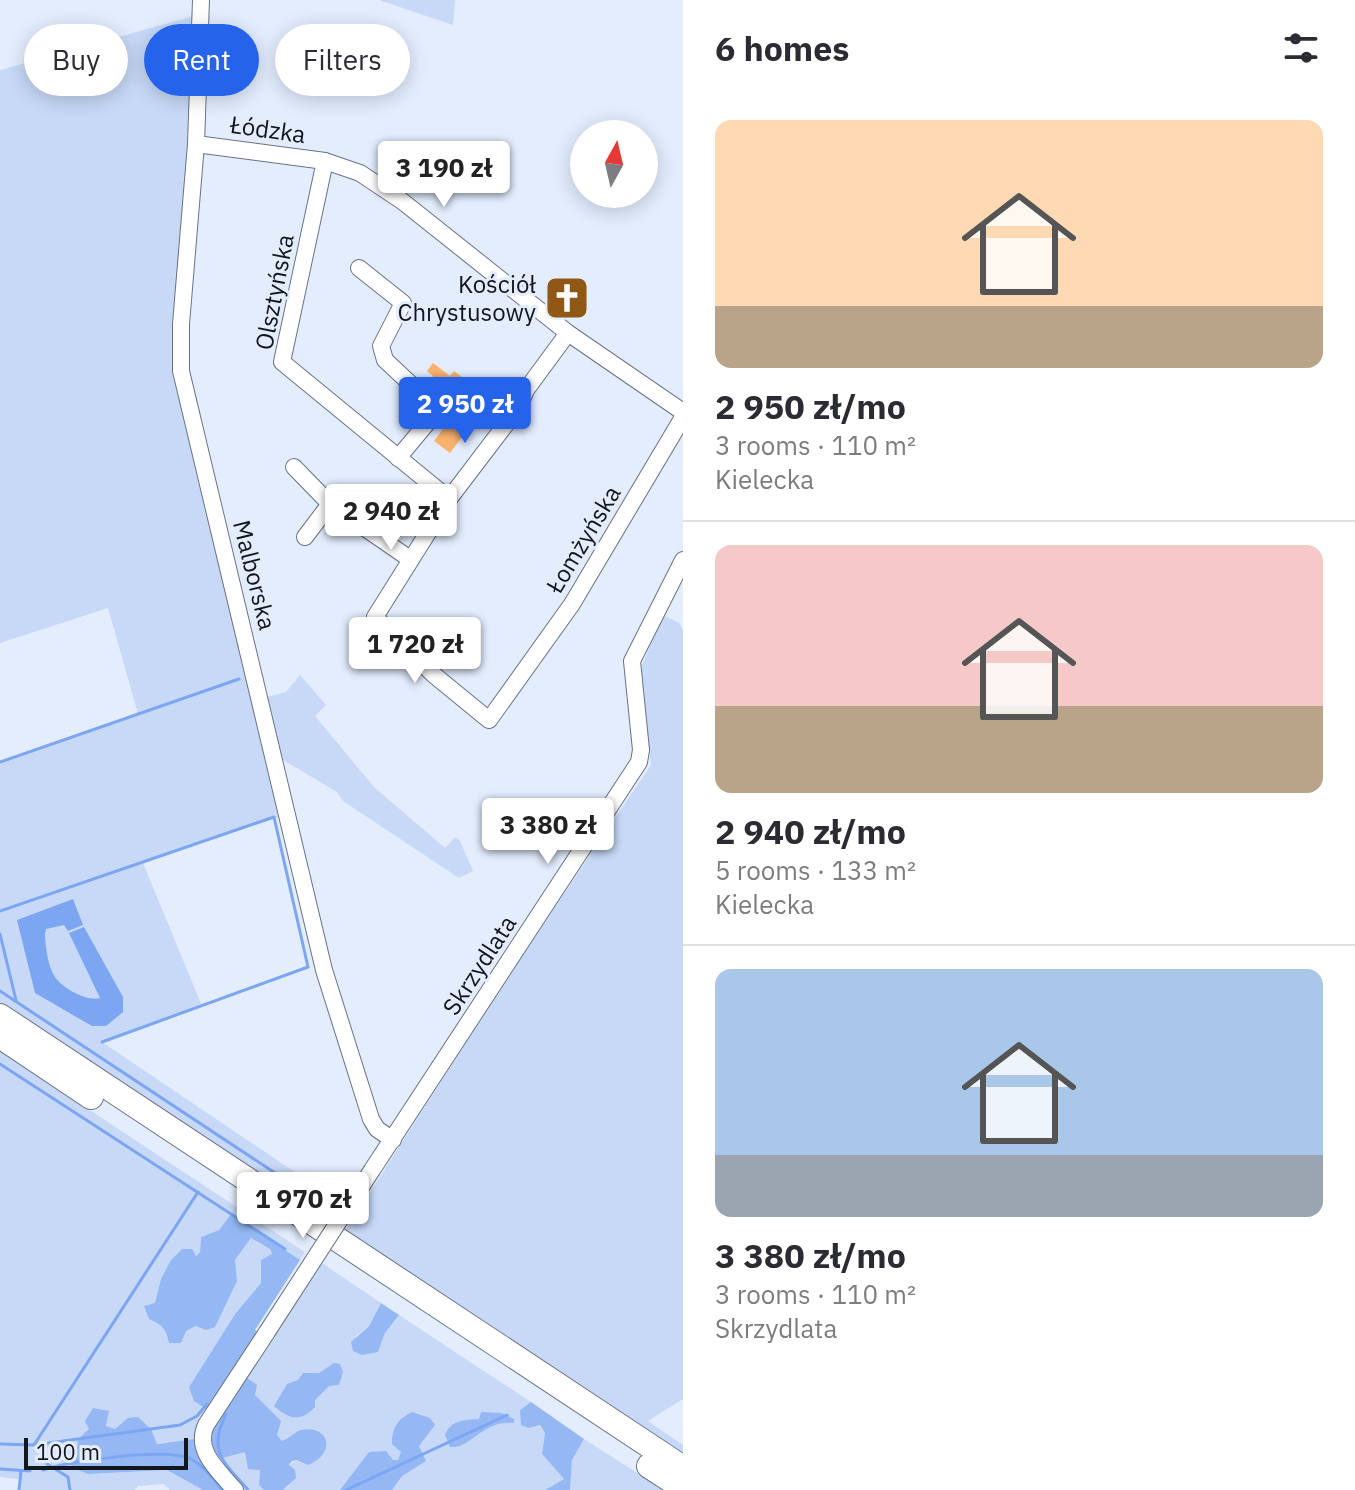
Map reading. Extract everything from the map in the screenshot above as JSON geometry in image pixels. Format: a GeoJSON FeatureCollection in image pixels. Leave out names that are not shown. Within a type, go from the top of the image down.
{"type":"FeatureCollection","features":[{"type":"Feature","properties":{"kind":"highway"},"geometry":{"type":"LineString","coordinates":[[0,1016],[683,1468]]}},
{"type":"Feature","properties":{"kind":"highway"},"geometry":{"type":"LineString","coordinates":[[0,1036],[683,1488]]}},
{"type":"Feature","properties":{"kind":"street","name":"Malborska"},"geometry":{"type":"LineString","coordinates":[[201,0],[196,144],[181,324],[181,371],[324,970],[371,1119],[377,1129],[393,1140]]}},
{"type":"Feature","properties":{"kind":"street","name":"Łódzka"},"geometry":{"type":"LineString","coordinates":[[196,144],[325,161],[360,173],[402,201],[568,333],[683,415]]}},
{"type":"Feature","properties":{"kind":"street","name":"Olsztyńska"},"geometry":{"type":"LineString","coordinates":[[325,161],[282,362],[449,499]]}},
{"type":"Feature","properties":{"kind":"street"},"geometry":{"type":"LineString","coordinates":[[359,268],[403,303],[381,346],[385,360],[434,406],[433,416],[398,458]]}},
{"type":"Feature","properties":{"kind":"street"},"geometry":{"type":"LineString","coordinates":[[294,467],[330,504],[410,559],[449,499],[519,407],[526,390],[568,333]]}},
{"type":"Feature","properties":{"kind":"street","name":"Łomżyńska"},"geometry":{"type":"LineString","coordinates":[[410,559],[375,617],[434,675],[489,720],[572,604],[683,415]]}},
{"type":"Feature","properties":{"kind":"street"},"geometry":{"type":"LineString","coordinates":[[305,537],[330,504]]}},
{"type":"Feature","properties":{"kind":"street","name":"Skrzydlata"},"geometry":{"type":"LineString","coordinates":[[235,1490],[211,1461],[201,1438],[206,1425],[639,762],[641,750],[631,666],[683,560]]}},
{"type":"Feature","properties":{"kind":"shaded area"},"geometry":{"type":"Polygon","coordinates":[[[379,0],[455,0],[453,25],[379,0]]]}},
{"type":"Feature","properties":{"kind":"shaded area"},"geometry":{"type":"Polygon","coordinates":[[[194,16],[194,24],[165,24],[194,16]]]}},
{"type":"Feature","properties":{"kind":"shaded area"},"geometry":{"type":"Polygon","coordinates":[[[144,30],[144,96],[192,96],[176,323],[284,815],[143,863],[202,1006],[102,1042],[339,1202],[327,1220],[0,1002],[0,762],[138,714],[108,608],[0,643],[0,70],[24,63],[24,96],[128,96],[128,34],[144,30]]]}},
{"type":"Feature","properties":{"kind":"shaded area"},"geometry":{"type":"Polygon","coordinates":[[[663,615],[679,623],[683,630],[683,1399],[648,1421],[683,1445],[683,1454],[345,1231],[522,956],[651,765],[640,670],[663,615]]]}},
{"type":"Feature","properties":{"kind":"shaded area"},"geometry":{"type":"Polygon","coordinates":[[[300,675],[326,705],[315,716],[374,787],[445,848],[455,837],[460,841],[473,871],[459,878],[343,801],[337,792],[280,758],[267,697],[286,692],[300,675]]]}},
{"type":"Feature","properties":{"kind":"shaded area"},"geometry":{"type":"Polygon","coordinates":[[[73,899],[83,925],[68,931],[64,925],[46,929],[49,962],[55,977],[64,986],[76,994],[100,998],[69,933],[84,927],[123,997],[123,1012],[106,1026],[92,1026],[35,993],[17,920],[73,899]]]}},
{"type":"Feature","properties":{"kind":"shaded area"},"geometry":{"type":"Polygon","coordinates":[[[0,1051],[305,1252],[300,1260],[231,1214],[219,1230],[201,1237],[200,1252],[172,1266],[161,1282],[160,1303],[169,1343],[181,1343],[185,1331],[197,1326],[206,1330],[235,1260],[251,1238],[270,1249],[272,1255],[262,1271],[261,1283],[235,1314],[189,1387],[203,1408],[213,1414],[201,1438],[156,1444],[155,1438],[123,1425],[115,1430],[106,1427],[109,1411],[89,1429],[71,1467],[88,1474],[167,1470],[203,1490],[170,1490],[164,1484],[138,1486],[135,1490],[19,1490],[19,1479],[0,1477],[0,1051]]]}},
{"type":"Feature","properties":{"kind":"shaded area"},"geometry":{"type":"Polygon","coordinates":[[[231,1214],[300,1260],[255,1330],[264,1336],[240,1373],[257,1385],[255,1395],[281,1421],[277,1435],[282,1441],[298,1431],[316,1431],[326,1439],[324,1453],[308,1465],[292,1461],[289,1465],[295,1470],[296,1478],[283,1490],[264,1490],[259,1485],[260,1470],[248,1469],[245,1452],[211,1461],[235,1490],[203,1490],[167,1470],[88,1474],[71,1467],[67,1451],[77,1450],[78,1439],[89,1429],[85,1421],[93,1408],[109,1411],[106,1426],[115,1429],[128,1418],[138,1417],[151,1429],[157,1444],[201,1438],[213,1414],[194,1401],[189,1387],[235,1314],[261,1283],[261,1260],[272,1254],[270,1249],[251,1238],[235,1260],[237,1281],[215,1327],[206,1330],[196,1326],[186,1331],[181,1343],[169,1343],[165,1331],[149,1319],[144,1306],[155,1303],[161,1279],[171,1260],[182,1249],[192,1249],[196,1256],[200,1252],[201,1237],[219,1230],[231,1214]]]}},
{"type":"Feature","properties":{"kind":"shaded area"},"geometry":{"type":"Polygon","coordinates":[[[322,1263],[381,1303],[369,1325],[355,1337],[378,1351],[385,1333],[399,1315],[531,1402],[520,1410],[529,1428],[539,1425],[545,1433],[542,1454],[564,1479],[545,1490],[283,1490],[289,1486],[289,1465],[297,1460],[296,1431],[282,1442],[277,1435],[278,1429],[240,1373],[271,1340],[322,1263]]]}},
{"type":"Feature","properties":{"kind":"shaded area"},"geometry":{"type":"Polygon","coordinates":[[[381,1303],[399,1315],[385,1333],[378,1352],[362,1355],[353,1351],[351,1342],[369,1326],[381,1303]]]}},
{"type":"Feature","properties":{"kind":"shaded area"},"geometry":{"type":"Polygon","coordinates":[[[334,1363],[340,1364],[343,1372],[339,1385],[329,1386],[315,1400],[315,1407],[310,1412],[294,1417],[274,1406],[287,1384],[298,1380],[303,1373],[319,1373],[334,1363]]]}},
{"type":"Feature","properties":{"kind":"shaded area"},"geometry":{"type":"Polygon","coordinates":[[[531,1402],[584,1439],[572,1460],[570,1490],[545,1490],[564,1479],[542,1454],[545,1433],[540,1425],[529,1428],[521,1425],[520,1410],[531,1402]]]}},
{"type":"Feature","properties":{"kind":"shaded area"},"geometry":{"type":"Polygon","coordinates":[[[412,1412],[430,1418],[435,1425],[419,1446],[426,1461],[402,1476],[392,1490],[340,1490],[369,1452],[386,1451],[393,1460],[398,1460],[401,1452],[392,1444],[394,1429],[412,1412]]]}},
{"type":"Feature","properties":{"kind":"shaded area"},"geometry":{"type":"Polygon","coordinates":[[[481,1412],[502,1413],[514,1419],[514,1423],[494,1425],[464,1444],[450,1447],[445,1435],[451,1426],[479,1419],[481,1412]]]}},
{"type":"Feature","properties":{"kind":"shaded area"},"geometry":{"type":"Polygon","coordinates":[[[584,1439],[664,1490],[570,1490],[572,1460],[584,1439]]]}},
{"type":"Feature","properties":{"kind":"shaded area"},"geometry":{"type":"Polygon","coordinates":[[[245,1451],[260,1470],[259,1485],[264,1490],[235,1490],[211,1461],[245,1451]]]}},
{"type":"Feature","properties":{"kind":"building","name":"Kościół Chrystusowy"},"geometry":{"type":"Polygon","coordinates":[[[563,287],[579,298],[571,310],[555,299],[563,287]]]}},
{"type":"Feature","properties":{"kind":"building"},"geometry":{"type":"Polygon","coordinates":[[[433,363],[450,376],[454,371],[467,381],[459,390],[483,409],[450,453],[434,441],[458,409],[428,383],[433,376],[427,371],[433,363]]]}},
{"type":"Feature","properties":{"kind":"waterway"},"geometry":{"type":"LineString","coordinates":[[0,762],[239,679]]}},
{"type":"Feature","properties":{"kind":"waterway"},"geometry":{"type":"LineString","coordinates":[[0,911],[274,817],[308,967],[102,1042]]}},
{"type":"Feature","properties":{"kind":"waterway"},"geometry":{"type":"LineString","coordinates":[[0,934],[16,1000]]}},
{"type":"Feature","properties":{"kind":"waterway"},"geometry":{"type":"LineString","coordinates":[[0,991],[319,1202]]}},
{"type":"Feature","properties":{"kind":"waterway"},"geometry":{"type":"LineString","coordinates":[[0,1064],[285,1249]]}},
{"type":"Feature","properties":{"kind":"waterway"},"geometry":{"type":"LineString","coordinates":[[34,1445],[198,1192]]}},
{"type":"Feature","properties":{"kind":"waterway"},"geometry":{"type":"LineString","coordinates":[[0,1444],[34,1445],[180,1425],[197,1416],[207,1404]]}},
{"type":"Feature","properties":{"kind":"waterway"},"geometry":{"type":"LineString","coordinates":[[226,1414],[218,1447],[225,1464],[248,1490]]}},
{"type":"Feature","properties":{"kind":"waterway"},"geometry":{"type":"LineString","coordinates":[[346,1490],[507,1415]]}},
{"type":"Feature","properties":{"kind":"waterway"},"geometry":{"type":"LineString","coordinates":[[43,1470],[118,1457],[162,1454],[191,1459],[222,1490]]}},
{"type":"Feature","properties":{"kind":"waterway"},"geometry":{"type":"LineString","coordinates":[[47,1464],[68,1477],[70,1490]]}},
{"type":"Feature","properties":{"kind":"waterway"},"geometry":{"type":"LineString","coordinates":[[0,1469],[30,1471]]}},
{"type":"Feature","properties":{"kind":"waterway"},"geometry":{"type":"LineString","coordinates":[[19,1490],[21,1471]]}},
{"type":"Feature","properties":{"kind":"place","name":"Kościół Chrystusowy"},"geometry":{"type":"Point","coordinates":[567,298]}}]}
